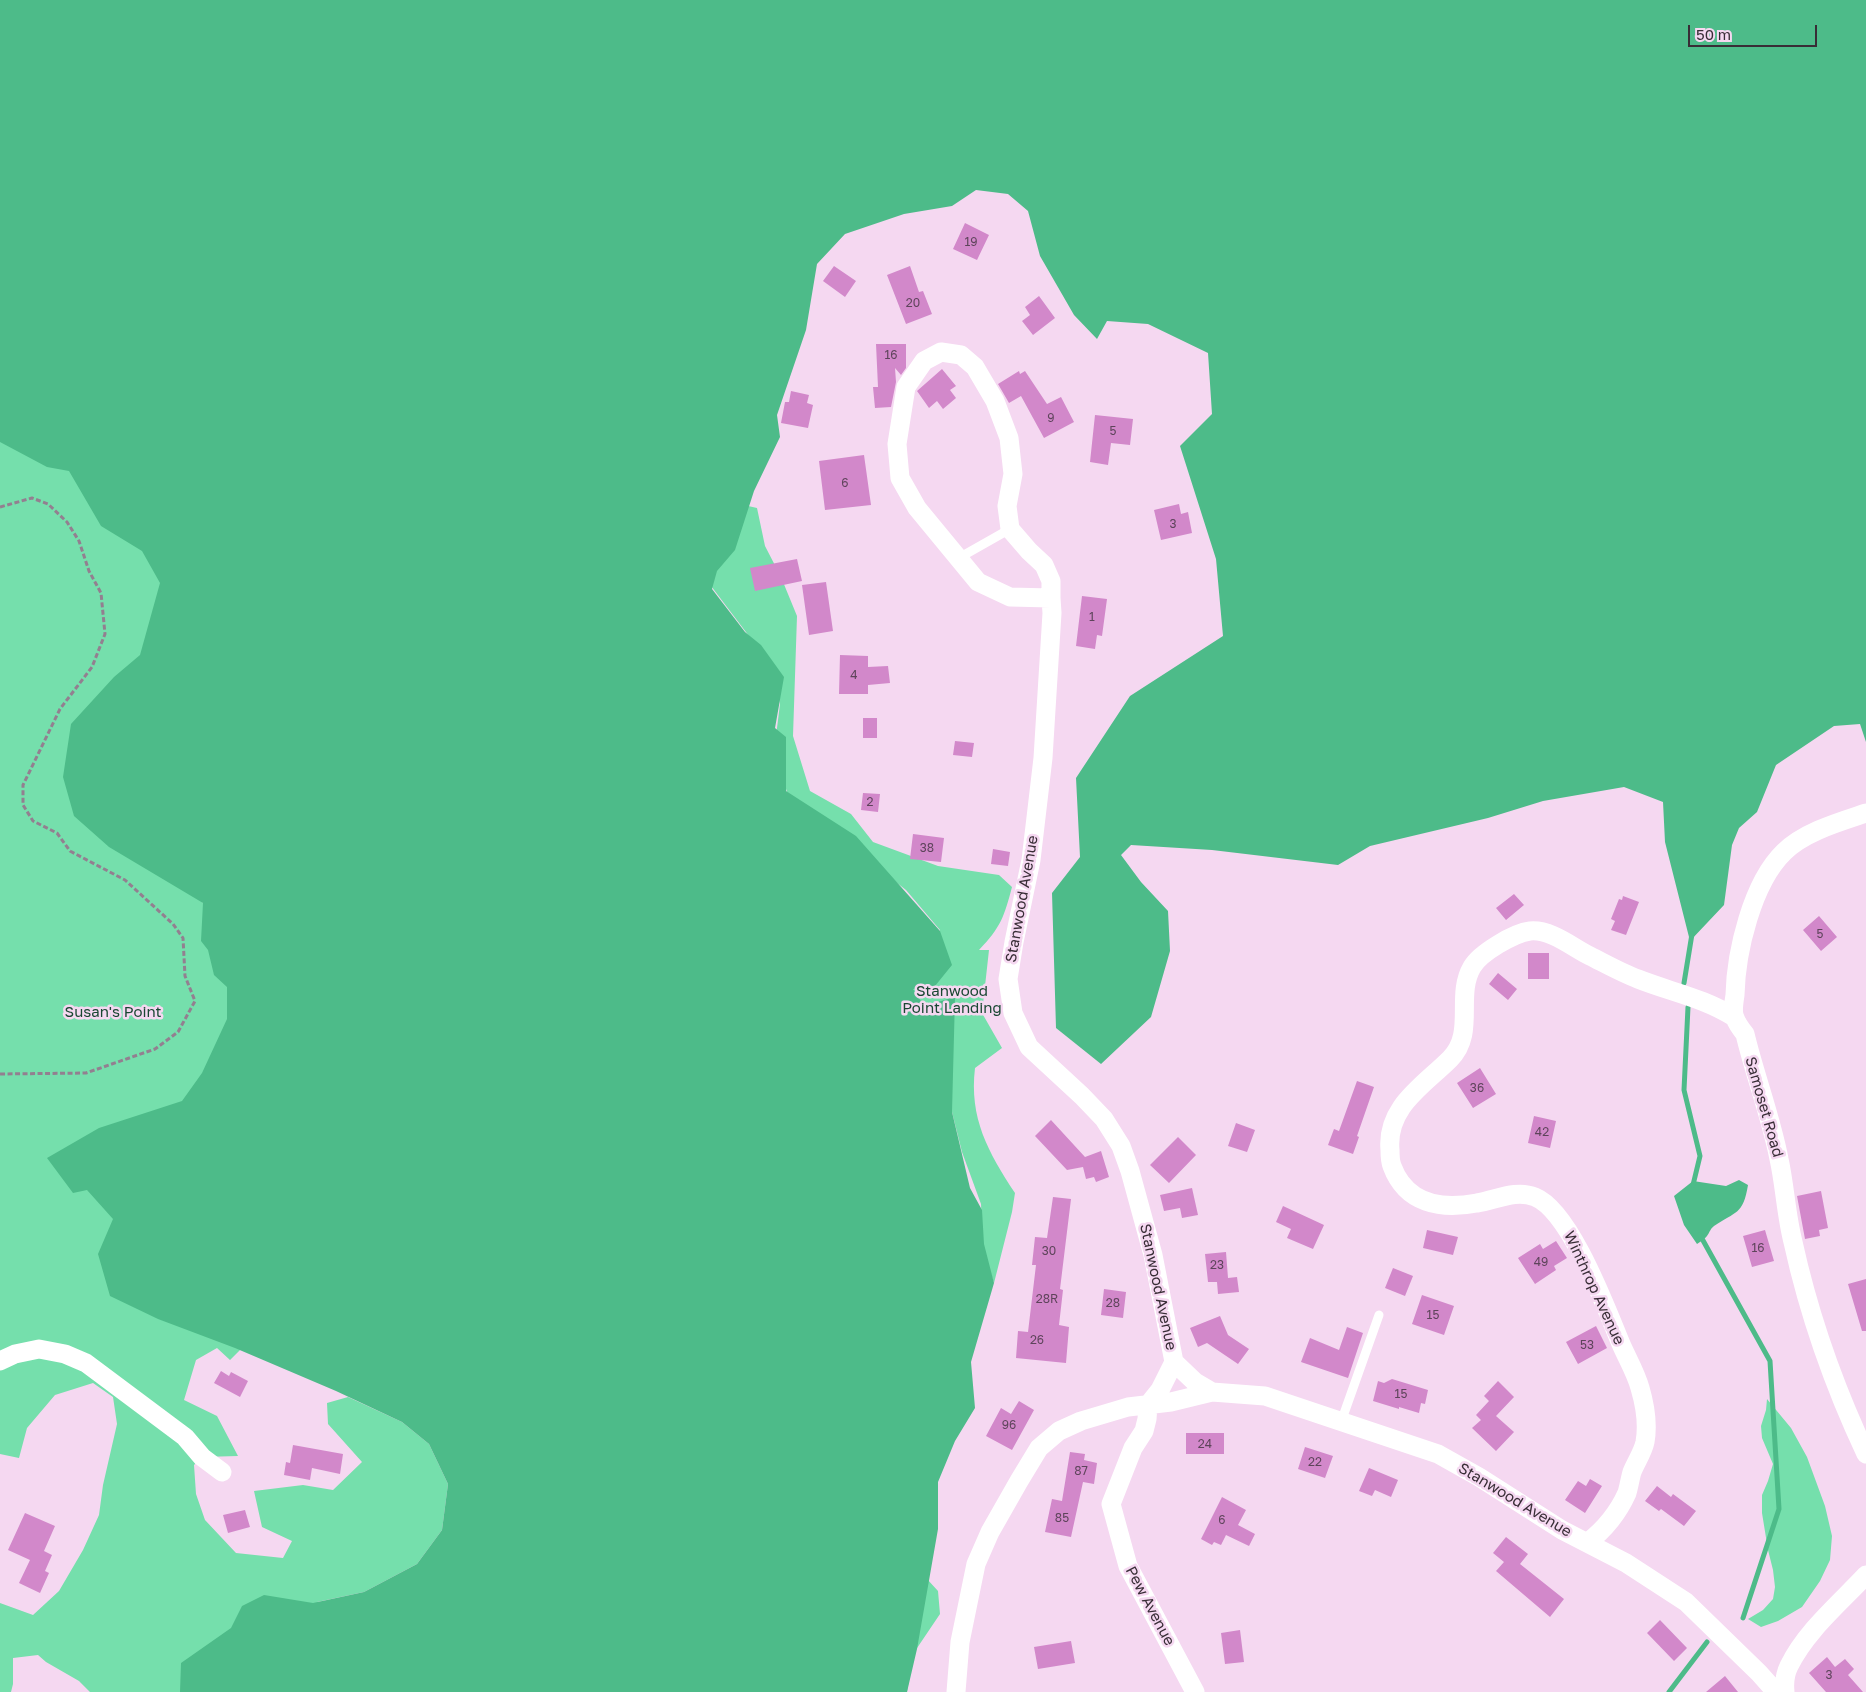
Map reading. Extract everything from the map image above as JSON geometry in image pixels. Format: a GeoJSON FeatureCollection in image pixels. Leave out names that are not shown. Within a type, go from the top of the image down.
{"type":"FeatureCollection","features":[{"type":"Feature","properties":{"kind":"street"},"geometry":{"type":"LineString","coordinates":[[1010,529],[1006,506],[1012,474],[1010,438],[995,401],[975,367],[961,355],[941,352],[924,361],[906,387],[897,444],[900,478],[916,508],[978,582],[1010,597],[1051,598]]}},
{"type":"Feature","properties":{"kind":"street","name":"Stanwood Avenue"},"geometry":{"type":"LineString","coordinates":[[1010,529],[1044,565],[1050,581],[1052,613],[1043,758],[1031,860],[1008,979],[1013,1013],[1029,1047],[1104,1119],[1121,1146],[1130,1171],[1150,1246],[1174,1362],[1195,1382],[1212,1392]]}},
{"type":"Feature","properties":{"kind":"street"},"geometry":{"type":"LineString","coordinates":[[1734,1017],[1735,982],[1749,915],[1771,867],[1784,851],[1810,835],[1830,824],[1866,813]]}},
{"type":"Feature","properties":{"kind":"street","name":"Winthrop Avenue"},"geometry":{"type":"LineString","coordinates":[[1587,1543],[1600,1533],[1611,1520],[1627,1492],[1631,1476],[1645,1443],[1646,1412],[1640,1385],[1596,1284],[1563,1223],[1548,1203],[1533,1196],[1518,1193],[1477,1204],[1453,1206],[1415,1198],[1400,1181],[1391,1164],[1389,1141],[1393,1122],[1402,1104],[1458,1051],[1463,1038],[1466,982],[1471,968],[1479,957],[1516,935],[1532,931],[1549,934],[1639,980],[1717,1006],[1734,1017]]}},
{"type":"Feature","properties":{"kind":"street","name":"Samoset Road"},"geometry":{"type":"LineString","coordinates":[[1734,1017],[1745,1034],[1779,1159],[1792,1240],[1817,1332],[1844,1407],[1866,1454]]}},
{"type":"Feature","properties":{"kind":"street"},"geometry":{"type":"LineString","coordinates":[[0,1361],[15,1354],[39,1349],[65,1354],[86,1363],[185,1437],[202,1457],[222,1472]]}},
{"type":"Feature","properties":{"kind":"street","name":"Stanwood Avenue"},"geometry":{"type":"LineString","coordinates":[[1148,1405],[1160,1390],[1174,1362]]}},
{"type":"Feature","properties":{"kind":"street","name":"Stanwood Avenue"},"geometry":{"type":"LineString","coordinates":[[1148,1405],[1186,1399],[1212,1392],[1265,1396],[1438,1454],[1562,1530],[1626,1563],[1686,1602],[1759,1672],[1776,1692]]}},
{"type":"Feature","properties":{"kind":"street"},"geometry":{"type":"LineString","coordinates":[[956,1692],[960,1642],[976,1564],[1018,1481],[1039,1448],[1059,1431],[1081,1421],[1128,1407],[1148,1405]]}},
{"type":"Feature","properties":{"kind":"street","name":"Pew Avenue"},"geometry":{"type":"LineString","coordinates":[[1148,1405],[1144,1431],[1133,1448],[1111,1504],[1128,1566],[1195,1692]]}},
{"type":"Feature","properties":{"kind":"street"},"geometry":{"type":"LineString","coordinates":[[1785,1692],[1784,1681],[1789,1666],[1806,1640],[1866,1575]]}},
{"type":"Feature","properties":{"kind":"lane"},"geometry":{"type":"LineString","coordinates":[[957,559],[1010,529]]}},
{"type":"Feature","properties":{"kind":"lane"},"geometry":{"type":"LineString","coordinates":[[1341,1422],[1379,1314]]}},
{"type":"Feature","properties":{"kind":"path"},"geometry":{"type":"LineString","coordinates":[[0,507],[32,498],[48,504],[67,522],[79,541],[89,571],[101,593],[105,634],[92,667],[60,709],[23,785],[23,805],[33,821],[57,833],[70,851],[125,880],[173,924],[183,938],[185,976],[195,1001],[178,1032],[155,1049],[86,1073],[0,1074]]}},
{"type":"Feature","properties":{"kind":"green space","name":"Susan's Point"},"geometry":{"type":"Polygon","coordinates":[[[0,429],[36,434],[165,554],[196,884],[234,989],[244,1346],[230,1360],[217,1348],[196,1360],[184,1400],[217,1416],[238,1456],[202,1457],[194,1465],[196,1494],[205,1520],[236,1553],[283,1558],[292,1541],[262,1527],[254,1491],[303,1485],[333,1490],[362,1462],[328,1424],[327,1403],[348,1397],[402,1422],[429,1444],[448,1484],[442,1530],[417,1564],[364,1592],[317,1602],[927,1579],[938,1591],[940,1614],[913,1654],[907,1692],[90,1692],[79,1681],[46,1662],[38,1655],[13,1658],[13,1684],[11,1692],[0,1692],[0,1603],[33,1615],[59,1591],[83,1550],[99,1515],[103,1485],[117,1424],[113,1397],[93,1383],[55,1395],[27,1428],[19,1458],[0,1454],[0,429]]]}},
{"type":"Feature","properties":{"kind":"green space","name":"Stanwood Point Landing"},"geometry":{"type":"Polygon","coordinates":[[[735,503],[757,508],[765,546],[781,577],[797,616],[793,736],[810,791],[851,814],[873,842],[938,866],[999,875],[1012,887],[1001,921],[979,950],[989,950],[982,1013],[1002,1048],[975,1068],[975,1103],[978,1119],[989,1149],[1015,1193],[994,1283],[983,1251],[981,1204],[962,1152],[950,1104],[910,984],[933,952],[940,930],[906,890],[845,842],[787,792],[774,752],[780,704],[774,669],[708,582],[735,503]]]}},
{"type":"Feature","properties":{"kind":"green space"},"geometry":{"type":"Polygon","coordinates":[[[1767,1399],[1791,1428],[1807,1457],[1825,1506],[1832,1536],[1830,1560],[1820,1581],[1802,1607],[1778,1621],[1761,1627],[1748,1619],[1763,1610],[1773,1599],[1775,1587],[1762,1513],[1762,1495],[1773,1464],[1762,1438],[1761,1426],[1767,1399]]]}},
{"type":"Feature","properties":{"kind":"shaded area"},"geometry":{"type":"Polygon","coordinates":[[[0,0],[1866,0],[1866,742],[1860,724],[1834,726],[1776,765],[1757,812],[1739,828],[1732,845],[1724,905],[1690,941],[1665,842],[1663,802],[1624,787],[1543,801],[1488,818],[1370,846],[1338,865],[1212,850],[1131,845],[1121,855],[1141,882],[1168,911],[1170,951],[1151,1017],[1101,1064],[1056,1028],[1052,893],[1080,857],[1076,778],[1130,696],[1223,636],[1216,559],[1180,446],[1212,414],[1208,353],[1148,324],[1107,321],[1097,339],[1074,315],[1040,256],[1028,211],[1008,194],[976,190],[952,206],[904,214],[845,234],[817,264],[806,330],[777,415],[780,437],[754,491],[735,550],[717,571],[712,589],[745,632],[761,645],[784,677],[775,728],[786,737],[786,791],[856,836],[940,931],[952,965],[935,986],[913,989],[924,1006],[955,997],[952,1112],[970,1188],[982,1210],[984,1244],[994,1283],[971,1362],[975,1408],[955,1441],[938,1482],[938,1529],[917,1649],[907,1692],[180,1692],[181,1663],[231,1628],[242,1606],[264,1595],[313,1603],[364,1592],[417,1564],[442,1530],[448,1484],[429,1444],[402,1422],[336,1391],[235,1348],[158,1319],[110,1296],[98,1254],[113,1219],[87,1190],[73,1193],[47,1158],[99,1128],[182,1101],[202,1073],[227,1019],[227,987],[214,975],[208,950],[201,941],[203,903],[109,847],[74,816],[63,777],[71,724],[114,677],[140,655],[160,583],[142,551],[101,526],[69,471],[47,467],[0,442],[0,0]]]}},
{"type":"Feature","properties":{"kind":"shaded area"},"geometry":{"type":"Polygon","coordinates":[[[1739,1180],[1748,1185],[1741,1207],[1714,1226],[1706,1237],[1697,1244],[1684,1225],[1674,1196],[1693,1181],[1726,1186],[1739,1180]]]}},
{"type":"Feature","properties":{"kind":"building"},"geometry":{"type":"Polygon","coordinates":[[[965,223],[989,235],[977,260],[953,249],[965,223]]]}},
{"type":"Feature","properties":{"kind":"building"},"geometry":{"type":"Polygon","coordinates":[[[834,266],[856,281],[845,297],[823,281],[834,266]]]}},
{"type":"Feature","properties":{"kind":"building"},"geometry":{"type":"Polygon","coordinates":[[[910,266],[919,292],[923,291],[932,314],[906,324],[887,275],[910,266]]]}},
{"type":"Feature","properties":{"kind":"building"},"geometry":{"type":"Polygon","coordinates":[[[1039,296],[1055,318],[1033,335],[1022,321],[1030,315],[1025,307],[1039,296]]]}},
{"type":"Feature","properties":{"kind":"building"},"geometry":{"type":"Polygon","coordinates":[[[876,344],[906,344],[906,368],[901,375],[895,368],[896,382],[891,407],[875,408],[873,387],[878,387],[876,344]]]}},
{"type":"Feature","properties":{"kind":"building"},"geometry":{"type":"Polygon","coordinates":[[[942,369],[956,386],[950,390],[956,398],[943,409],[937,401],[929,408],[917,391],[942,369]]]}},
{"type":"Feature","properties":{"kind":"building"},"geometry":{"type":"Polygon","coordinates":[[[1019,371],[1020,374],[1025,371],[1047,404],[1061,397],[1074,422],[1044,438],[1021,396],[1009,403],[998,384],[1019,371]]]}},
{"type":"Feature","properties":{"kind":"building"},"geometry":{"type":"Polygon","coordinates":[[[791,391],[809,395],[807,403],[813,405],[808,428],[781,423],[785,402],[789,402],[791,391]]]}},
{"type":"Feature","properties":{"kind":"building"},"geometry":{"type":"Polygon","coordinates":[[[1095,415],[1133,419],[1130,445],[1111,443],[1108,465],[1090,462],[1095,415]]]}},
{"type":"Feature","properties":{"kind":"building"},"geometry":{"type":"Polygon","coordinates":[[[864,455],[871,505],[825,510],[819,461],[864,455]]]}},
{"type":"Feature","properties":{"kind":"building"},"geometry":{"type":"Polygon","coordinates":[[[1179,504],[1181,514],[1188,512],[1192,533],[1161,540],[1154,510],[1179,504]]]}},
{"type":"Feature","properties":{"kind":"building"},"geometry":{"type":"Polygon","coordinates":[[[797,559],[802,581],[755,591],[750,568],[797,559]]]}},
{"type":"Feature","properties":{"kind":"building"},"geometry":{"type":"Polygon","coordinates":[[[826,582],[833,631],[809,635],[802,585],[826,582]]]}},
{"type":"Feature","properties":{"kind":"building"},"geometry":{"type":"Polygon","coordinates":[[[1082,596],[1107,599],[1102,636],[1097,635],[1095,649],[1076,646],[1082,596]]]}},
{"type":"Feature","properties":{"kind":"building"},"geometry":{"type":"Polygon","coordinates":[[[840,655],[868,656],[868,667],[888,666],[890,683],[868,685],[868,694],[839,694],[840,655]]]}},
{"type":"Feature","properties":{"kind":"building"},"geometry":{"type":"Polygon","coordinates":[[[863,718],[877,718],[877,738],[863,738],[863,718]]]}},
{"type":"Feature","properties":{"kind":"building"},"geometry":{"type":"Polygon","coordinates":[[[955,741],[974,743],[972,757],[953,755],[955,741]]]}},
{"type":"Feature","properties":{"kind":"building"},"geometry":{"type":"Polygon","coordinates":[[[863,793],[880,794],[878,812],[861,810],[863,793]]]}},
{"type":"Feature","properties":{"kind":"building"},"geometry":{"type":"Polygon","coordinates":[[[913,834],[944,838],[941,862],[910,859],[913,834]]]}},
{"type":"Feature","properties":{"kind":"building"},"geometry":{"type":"Polygon","coordinates":[[[993,849],[1010,852],[1008,866],[991,864],[993,849]]]}},
{"type":"Feature","properties":{"kind":"building"},"geometry":{"type":"Polygon","coordinates":[[[1514,894],[1524,905],[1506,920],[1496,908],[1514,894]]]}},
{"type":"Feature","properties":{"kind":"building"},"geometry":{"type":"Polygon","coordinates":[[[1623,896],[1639,902],[1626,935],[1611,930],[1615,921],[1611,919],[1619,899],[1622,900],[1623,896]]]}},
{"type":"Feature","properties":{"kind":"building"},"geometry":{"type":"Polygon","coordinates":[[[1819,916],[1837,937],[1821,951],[1803,930],[1819,916]]]}},
{"type":"Feature","properties":{"kind":"building"},"geometry":{"type":"Polygon","coordinates":[[[1528,953],[1549,953],[1549,979],[1528,979],[1528,953]]]}},
{"type":"Feature","properties":{"kind":"building"},"geometry":{"type":"Polygon","coordinates":[[[1498,973],[1517,989],[1508,1000],[1489,984],[1498,973]]]}},
{"type":"Feature","properties":{"kind":"building"},"geometry":{"type":"Polygon","coordinates":[[[1480,1068],[1496,1094],[1473,1108],[1457,1083],[1480,1068]]]}},
{"type":"Feature","properties":{"kind":"building"},"geometry":{"type":"Polygon","coordinates":[[[1357,1081],[1374,1087],[1357,1136],[1359,1137],[1353,1154],[1328,1145],[1334,1129],[1339,1131],[1357,1081]]]}},
{"type":"Feature","properties":{"kind":"building"},"geometry":{"type":"Polygon","coordinates":[[[1534,1116],[1556,1121],[1550,1148],[1528,1143],[1534,1116]]]}},
{"type":"Feature","properties":{"kind":"building"},"geometry":{"type":"Polygon","coordinates":[[[1051,1120],[1085,1157],[1101,1151],[1109,1177],[1096,1182],[1094,1177],[1086,1179],[1083,1167],[1067,1170],[1035,1136],[1051,1120]]]}},
{"type":"Feature","properties":{"kind":"building"},"geometry":{"type":"Polygon","coordinates":[[[1236,1123],[1255,1130],[1247,1152],[1228,1146],[1236,1123]]]}},
{"type":"Feature","properties":{"kind":"building"},"geometry":{"type":"Polygon","coordinates":[[[1178,1137],[1196,1155],[1169,1183],[1150,1165],[1178,1137]]]}},
{"type":"Feature","properties":{"kind":"building"},"geometry":{"type":"Polygon","coordinates":[[[1192,1188],[1198,1215],[1182,1218],[1180,1208],[1164,1211],[1160,1195],[1192,1188]]]}},
{"type":"Feature","properties":{"kind":"building"},"geometry":{"type":"Polygon","coordinates":[[[1821,1191],[1828,1228],[1819,1230],[1820,1236],[1805,1239],[1797,1196],[1821,1191]]]}},
{"type":"Feature","properties":{"kind":"building"},"geometry":{"type":"Polygon","coordinates":[[[1053,1197],[1071,1199],[1060,1289],[1063,1290],[1059,1325],[1069,1327],[1066,1363],[1016,1358],[1018,1331],[1028,1332],[1036,1265],[1032,1265],[1035,1237],[1047,1238],[1053,1197]]]}},
{"type":"Feature","properties":{"kind":"building"},"geometry":{"type":"Polygon","coordinates":[[[1283,1206],[1324,1225],[1313,1249],[1287,1238],[1291,1229],[1276,1222],[1283,1206]]]}},
{"type":"Feature","properties":{"kind":"building"},"geometry":{"type":"Polygon","coordinates":[[[1427,1230],[1458,1237],[1453,1255],[1423,1248],[1427,1230]]]}},
{"type":"Feature","properties":{"kind":"building"},"geometry":{"type":"Polygon","coordinates":[[[1765,1230],[1774,1261],[1752,1267],[1743,1236],[1765,1230]]]}},
{"type":"Feature","properties":{"kind":"building"},"geometry":{"type":"Polygon","coordinates":[[[1556,1241],[1567,1258],[1554,1266],[1556,1270],[1535,1284],[1518,1258],[1540,1244],[1543,1249],[1556,1241]]]}},
{"type":"Feature","properties":{"kind":"building"},"geometry":{"type":"Polygon","coordinates":[[[1226,1252],[1228,1278],[1237,1277],[1239,1292],[1218,1294],[1217,1282],[1208,1282],[1205,1254],[1226,1252]]]}},
{"type":"Feature","properties":{"kind":"building"},"geometry":{"type":"Polygon","coordinates":[[[1393,1268],[1413,1276],[1405,1296],[1385,1288],[1393,1268]]]}},
{"type":"Feature","properties":{"kind":"building"},"geometry":{"type":"Polygon","coordinates":[[[1866,1279],[1866,1331],[1862,1331],[1848,1284],[1866,1279]]]}},
{"type":"Feature","properties":{"kind":"building"},"geometry":{"type":"Polygon","coordinates":[[[1104,1289],[1126,1292],[1123,1318],[1101,1315],[1104,1289]]]}},
{"type":"Feature","properties":{"kind":"building"},"geometry":{"type":"Polygon","coordinates":[[[1422,1295],[1454,1306],[1444,1335],[1412,1324],[1422,1295]]]}},
{"type":"Feature","properties":{"kind":"building"},"geometry":{"type":"Polygon","coordinates":[[[1220,1316],[1228,1335],[1249,1349],[1238,1364],[1207,1343],[1198,1347],[1190,1328],[1220,1316]]]}},
{"type":"Feature","properties":{"kind":"building"},"geometry":{"type":"Polygon","coordinates":[[[1596,1326],[1607,1348],[1578,1364],[1566,1342],[1596,1326]]]}},
{"type":"Feature","properties":{"kind":"building"},"geometry":{"type":"Polygon","coordinates":[[[1347,1327],[1363,1333],[1348,1378],[1301,1362],[1310,1338],[1339,1350],[1347,1327]]]}},
{"type":"Feature","properties":{"kind":"building"},"geometry":{"type":"Polygon","coordinates":[[[221,1371],[229,1376],[231,1372],[248,1381],[240,1397],[214,1383],[221,1371]]]}},
{"type":"Feature","properties":{"kind":"building"},"geometry":{"type":"Polygon","coordinates":[[[1392,1379],[1428,1390],[1425,1404],[1421,1403],[1419,1413],[1373,1401],[1378,1381],[1384,1383],[1392,1379]]]}},
{"type":"Feature","properties":{"kind":"building"},"geometry":{"type":"Polygon","coordinates":[[[1498,1381],[1514,1397],[1496,1416],[1514,1432],[1496,1451],[1472,1428],[1481,1420],[1476,1415],[1489,1401],[1484,1396],[1498,1381]]]}},
{"type":"Feature","properties":{"kind":"building"},"geometry":{"type":"Polygon","coordinates":[[[1019,1401],[1034,1410],[1012,1450],[986,1436],[1001,1408],[1011,1414],[1019,1401]]]}},
{"type":"Feature","properties":{"kind":"building"},"geometry":{"type":"Polygon","coordinates":[[[1186,1433],[1224,1433],[1224,1454],[1186,1454],[1186,1433]]]}},
{"type":"Feature","properties":{"kind":"building"},"geometry":{"type":"Polygon","coordinates":[[[293,1445],[343,1454],[340,1474],[312,1468],[310,1480],[284,1475],[286,1462],[290,1463],[293,1445]]]}},
{"type":"Feature","properties":{"kind":"building"},"geometry":{"type":"Polygon","coordinates":[[[1305,1447],[1333,1456],[1325,1478],[1298,1469],[1305,1447]]]}},
{"type":"Feature","properties":{"kind":"building"},"geometry":{"type":"Polygon","coordinates":[[[1070,1452],[1085,1454],[1084,1460],[1097,1463],[1094,1484],[1083,1482],[1071,1537],[1045,1532],[1052,1499],[1062,1501],[1070,1452]]]}},
{"type":"Feature","properties":{"kind":"building"},"geometry":{"type":"Polygon","coordinates":[[[1369,1468],[1398,1480],[1391,1497],[1375,1490],[1372,1496],[1359,1491],[1369,1468]]]}},
{"type":"Feature","properties":{"kind":"building"},"geometry":{"type":"Polygon","coordinates":[[[1590,1479],[1602,1486],[1585,1513],[1565,1500],[1578,1481],[1586,1486],[1590,1479]]]}},
{"type":"Feature","properties":{"kind":"building"},"geometry":{"type":"Polygon","coordinates":[[[1657,1486],[1671,1497],[1673,1494],[1696,1511],[1684,1526],[1661,1509],[1659,1511],[1645,1501],[1657,1486]]]}},
{"type":"Feature","properties":{"kind":"building"},"geometry":{"type":"Polygon","coordinates":[[[1222,1497],[1246,1510],[1238,1525],[1255,1534],[1249,1546],[1226,1535],[1221,1545],[1214,1542],[1212,1545],[1201,1539],[1222,1497]]]}},
{"type":"Feature","properties":{"kind":"building"},"geometry":{"type":"Polygon","coordinates":[[[245,1510],[250,1527],[228,1533],[223,1515],[245,1510]]]}},
{"type":"Feature","properties":{"kind":"building"},"geometry":{"type":"Polygon","coordinates":[[[25,1513],[55,1526],[44,1551],[52,1555],[45,1571],[49,1573],[40,1593],[19,1583],[30,1560],[8,1550],[25,1513]]]}},
{"type":"Feature","properties":{"kind":"building"},"geometry":{"type":"Polygon","coordinates":[[[1506,1537],[1528,1554],[1520,1564],[1564,1599],[1550,1617],[1496,1571],[1504,1562],[1493,1553],[1506,1537]]]}},
{"type":"Feature","properties":{"kind":"building"},"geometry":{"type":"Polygon","coordinates":[[[1660,1620],[1687,1648],[1674,1661],[1647,1633],[1660,1620]]]}},
{"type":"Feature","properties":{"kind":"building"},"geometry":{"type":"Polygon","coordinates":[[[1240,1630],[1244,1662],[1225,1664],[1221,1633],[1240,1630]]]}},
{"type":"Feature","properties":{"kind":"building"},"geometry":{"type":"Polygon","coordinates":[[[1071,1641],[1075,1663],[1038,1669],[1034,1647],[1071,1641]]]}},
{"type":"Feature","properties":{"kind":"building"},"geometry":{"type":"Polygon","coordinates":[[[1827,1657],[1835,1667],[1845,1659],[1854,1669],[1848,1675],[1863,1692],[1826,1692],[1809,1673],[1827,1657]]]}},
{"type":"Feature","properties":{"kind":"building"},"geometry":{"type":"Polygon","coordinates":[[[1725,1676],[1738,1692],[1706,1692],[1725,1676]]]}},
{"type":"Feature","properties":{"kind":"waterway"},"geometry":{"type":"LineString","coordinates":[[1684,983],[1692,934]]}},
{"type":"Feature","properties":{"kind":"waterway"},"geometry":{"type":"LineString","coordinates":[[1688,1007],[1684,1090],[1700,1156],[1693,1185]]}},
{"type":"Feature","properties":{"kind":"waterway"},"geometry":{"type":"LineString","coordinates":[[1700,1235],[1770,1361],[1779,1509],[1743,1618]]}},
{"type":"Feature","properties":{"kind":"waterway"},"geometry":{"type":"LineString","coordinates":[[1669,1692],[1707,1642]]}}]}
